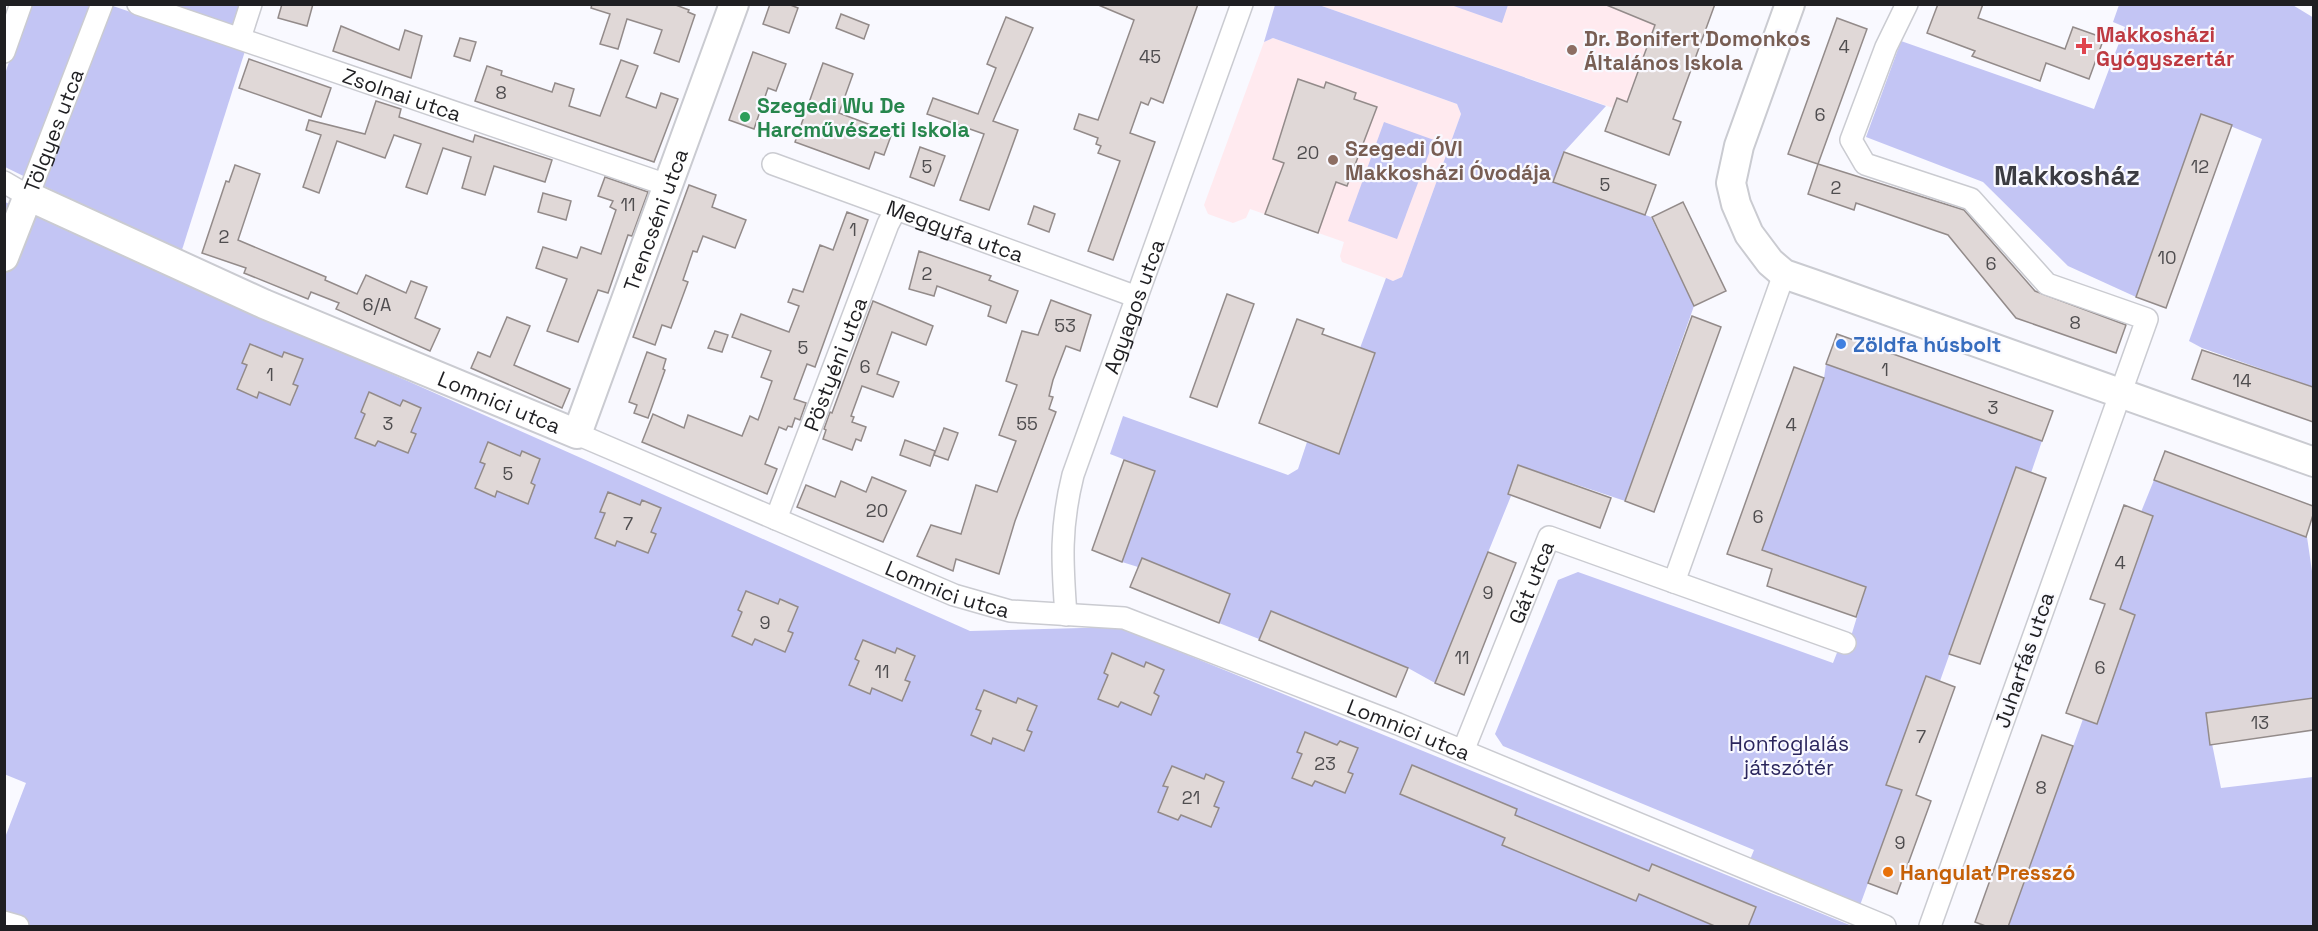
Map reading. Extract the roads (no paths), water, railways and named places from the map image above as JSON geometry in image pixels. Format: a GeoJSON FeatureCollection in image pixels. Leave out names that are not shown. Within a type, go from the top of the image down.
{"type":"FeatureCollection","features":[{"type":"Feature","properties":{"kind":"street"},"geometry":{"type":"LineString","coordinates":[[4,52],[21,4]]}},
{"type":"Feature","properties":{"kind":"street","name":"Tölgyes utca"},"geometry":{"type":"LineString","coordinates":[[4,257],[16,189],[102,4]]}},
{"type":"Feature","properties":{"kind":"street","name":"Zsolnai utca"},"geometry":{"type":"LineString","coordinates":[[138,4],[667,185]]}},
{"type":"Feature","properties":{"kind":"street"},"geometry":{"type":"LineString","coordinates":[[240,38],[251,4]]}},
{"type":"Feature","properties":{"kind":"street","name":"Trencséni utca"},"geometry":{"type":"LineString","coordinates":[[577,434],[734,4]]}},
{"type":"Feature","properties":{"kind":"street","name":"Agyagos utca"},"geometry":{"type":"LineString","coordinates":[[1066,615],[1061,546],[1064,510],[1073,475],[1242,4]]}},
{"type":"Feature","properties":{"kind":"street"},"geometry":{"type":"LineString","coordinates":[[1790,4],[1739,146],[1731,183],[1736,204],[1749,234],[1770,262],[1784,274],[2313,462]]}},
{"type":"Feature","properties":{"kind":"street","name":"Juharfás utca"},"geometry":{"type":"LineString","coordinates":[[1907,4],[1886,47],[1851,140],[1865,164],[1971,200],[2047,284],[2147,319],[1930,927]]}},
{"type":"Feature","properties":{"kind":"street","name":"Meggyfa utca"},"geometry":{"type":"LineString","coordinates":[[773,164],[1137,297]]}},
{"type":"Feature","properties":{"kind":"street","name":"Lomnici utca"},"geometry":{"type":"LineString","coordinates":[[16,189],[264,304],[980,604],[1010,610],[1124,618],[1297,683],[1885,927]]}},
{"type":"Feature","properties":{"kind":"street","name":"Pöstyéni utca"},"geometry":{"type":"LineString","coordinates":[[776,519],[888,224],[896,209]]}},
{"type":"Feature","properties":{"kind":"street"},"geometry":{"type":"LineString","coordinates":[[1674,582],[1784,274]]}},
{"type":"Feature","properties":{"kind":"street","name":"Gát utca"},"geometry":{"type":"LineString","coordinates":[[1463,751],[1549,537],[1845,643]]}},
{"type":"Feature","properties":{"kind":"street"},"geometry":{"type":"LineString","coordinates":[[4,922],[18,927]]}},
{"type":"Feature","properties":{"kind":"place","name":"Makkosházi Gyógyszertár"},"geometry":{"type":"Point","coordinates":[2084,46]}},
{"type":"Feature","properties":{"kind":"place","name":"Dr. Bonifert Domonkos Általános Iskola"},"geometry":{"type":"Point","coordinates":[1572,50]}},
{"type":"Feature","properties":{"kind":"place","name":"Szegedi Wu De Harcművészeti Iskola"},"geometry":{"type":"Point","coordinates":[745,117]}},
{"type":"Feature","properties":{"kind":"place","name":"Szegedi ÓVI Makkosházi Óvodája"},"geometry":{"type":"Point","coordinates":[1333,160]}},
{"type":"Feature","properties":{"kind":"place","name":"Zöldfa húsbolt"},"geometry":{"type":"Point","coordinates":[1841,344]}},
{"type":"Feature","properties":{"kind":"place","name":"Hangulat Presszó"},"geometry":{"type":"Point","coordinates":[1888,872]}},
{"type":"Feature","properties":{"kind":"district","name":"Makkosház"},"geometry":{"type":"Point","coordinates":[2067,175]}},
{"type":"Feature","properties":{"kind":"park label","name":"Honfoglalás játszótér"},"geometry":{"type":"Point","coordinates":[1789,755]}}]}
